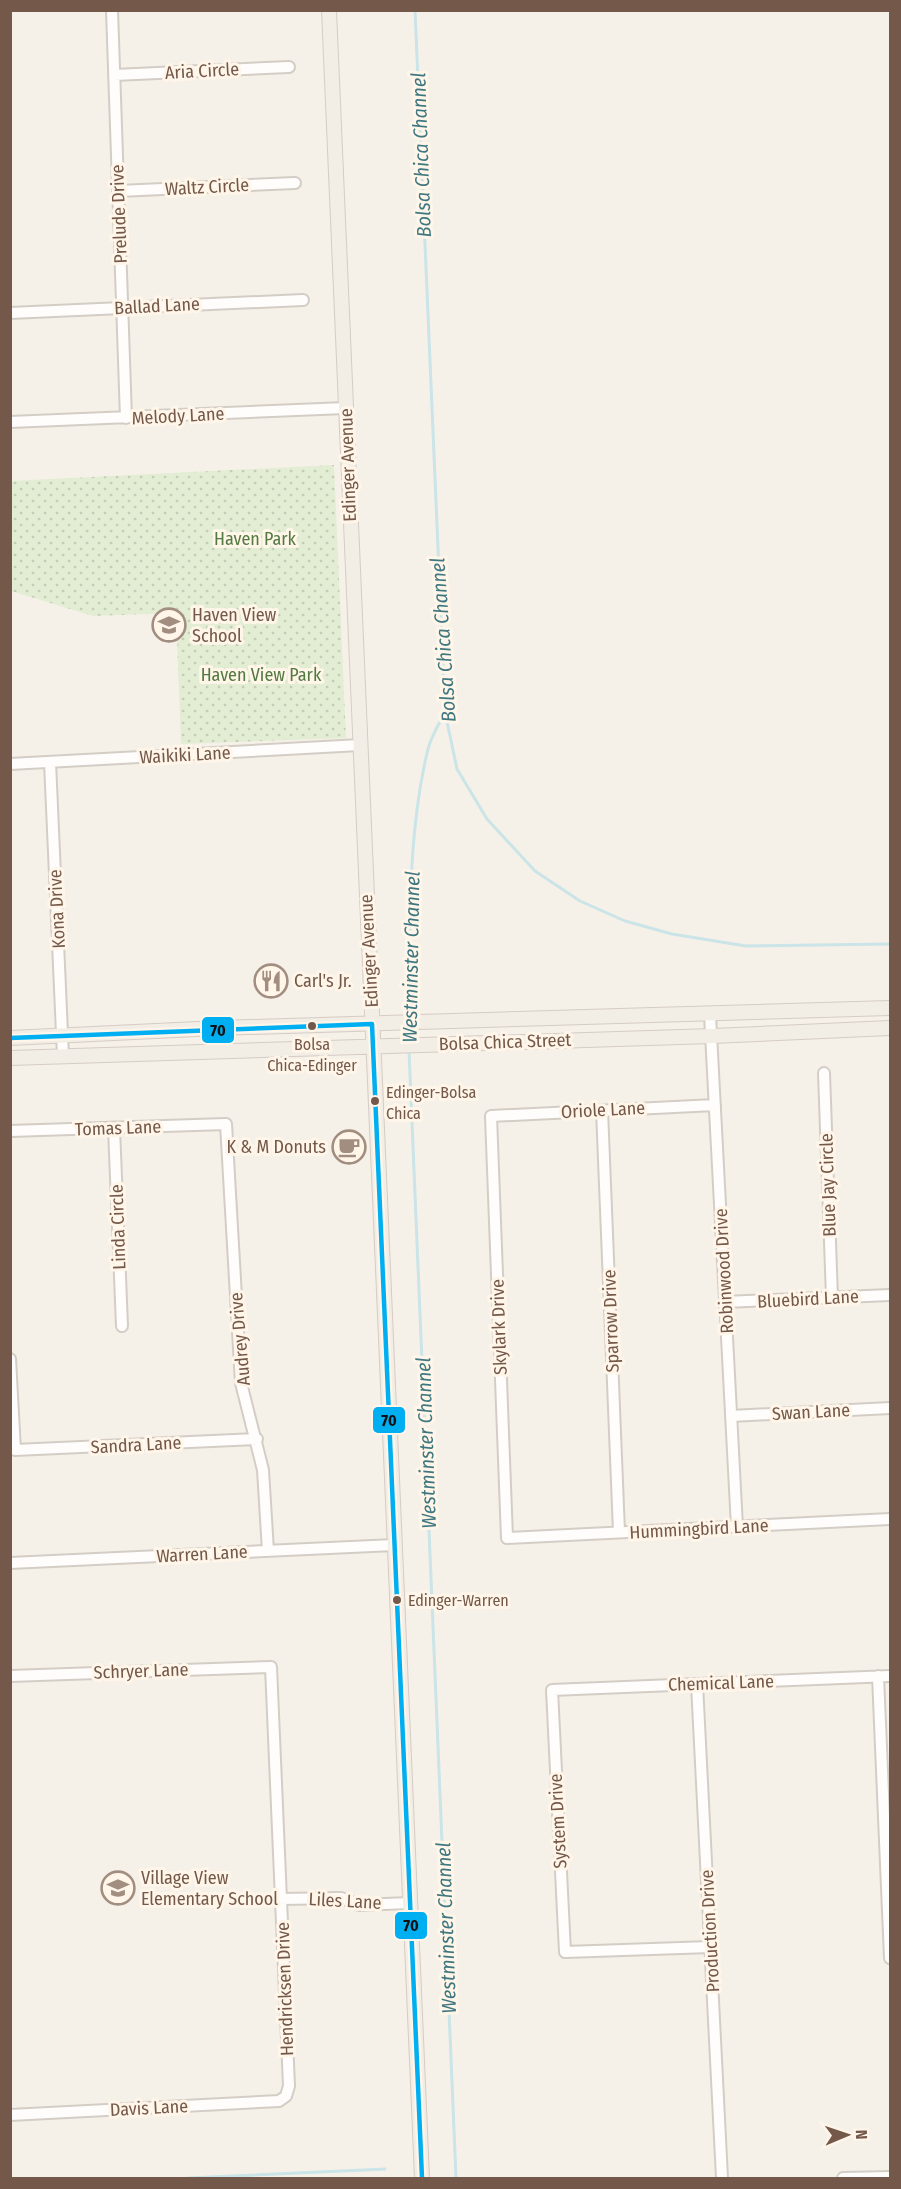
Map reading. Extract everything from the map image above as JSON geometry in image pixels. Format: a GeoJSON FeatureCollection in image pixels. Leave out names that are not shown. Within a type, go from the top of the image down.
{"type":"FeatureCollection","features":[{"type":"Feature","properties":{"kind":"main road","name":"Edinger Avenue"},"geometry":{"type":"LineString","coordinates":[[328,10],[422,2178]]}},
{"type":"Feature","properties":{"kind":"main road","name":"Bolsa Chica Street"},"geometry":{"type":"LineString","coordinates":[[10,1038],[218,1028],[891,1008]]}},
{"type":"Feature","properties":{"kind":"main road"},"geometry":{"type":"LineString","coordinates":[[218,1028],[219,1051]]}},
{"type":"Feature","properties":{"kind":"main road","name":"Bolsa Chica Street"},"geometry":{"type":"LineString","coordinates":[[10,1058],[711,1036],[891,1028]]}},
{"type":"Feature","properties":{"kind":"street","name":"Prelude Drive"},"geometry":{"type":"LineString","coordinates":[[112,10],[126,418]]}},
{"type":"Feature","properties":{"kind":"street","name":"Aria Circle"},"geometry":{"type":"LineString","coordinates":[[114,75],[289,67]]}},
{"type":"Feature","properties":{"kind":"street","name":"Waltz Circle"},"geometry":{"type":"LineString","coordinates":[[118,192],[296,183]]}},
{"type":"Feature","properties":{"kind":"street","name":"Ballad Lane"},"geometry":{"type":"LineString","coordinates":[[10,313],[303,300]]}},
{"type":"Feature","properties":{"kind":"street","name":"Melody Lane"},"geometry":{"type":"LineString","coordinates":[[10,422],[345,408]]}},
{"type":"Feature","properties":{"kind":"street","name":"Waikiki Lane"},"geometry":{"type":"LineString","coordinates":[[10,764],[360,745]]}},
{"type":"Feature","properties":{"kind":"street","name":"Kona Drive"},"geometry":{"type":"LineString","coordinates":[[50,762],[63,1056]]}},
{"type":"Feature","properties":{"kind":"street","name":"Robinwood Drive"},"geometry":{"type":"LineString","coordinates":[[710,1015],[737,1527]]}},
{"type":"Feature","properties":{"kind":"street","name":"Blue Jay Circle"},"geometry":{"type":"LineString","coordinates":[[824,1073],[832,1298]]}},
{"type":"Feature","properties":{"kind":"street","name":"Oriole Lane"},"geometry":{"type":"LineString","coordinates":[[491,1116],[715,1105]]}},
{"type":"Feature","properties":{"kind":"street","name":"Sparrow Drive"},"geometry":{"type":"LineString","coordinates":[[602,1110],[619,1532]]}},
{"type":"Feature","properties":{"kind":"street","name":"Skylark Drive"},"geometry":{"type":"LineString","coordinates":[[491,1116],[507,1538]]}},
{"type":"Feature","properties":{"kind":"street","name":"Tomas Lane"},"geometry":{"type":"LineString","coordinates":[[10,1131],[226,1124]]}},
{"type":"Feature","properties":{"kind":"street","name":"Audrey Drive"},"geometry":{"type":"LineString","coordinates":[[226,1124],[241,1383],[263,1470],[268,1551]]}},
{"type":"Feature","properties":{"kind":"street","name":"Linda Circle"},"geometry":{"type":"LineString","coordinates":[[114,1128],[123,1326]]}},
{"type":"Feature","properties":{"kind":"street","name":"Bluebird Lane"},"geometry":{"type":"LineString","coordinates":[[725,1302],[891,1295]]}},
{"type":"Feature","properties":{"kind":"street","name":"Sandra Lane"},"geometry":{"type":"LineString","coordinates":[[10,1359],[15,1450],[257,1439]]}},
{"type":"Feature","properties":{"kind":"street","name":"Swan Lane"},"geometry":{"type":"LineString","coordinates":[[731,1416],[891,1408]]}},
{"type":"Feature","properties":{"kind":"street","name":"Hummingbird Lane"},"geometry":{"type":"LineString","coordinates":[[507,1538],[891,1519]]}},
{"type":"Feature","properties":{"kind":"street","name":"Warren Lane"},"geometry":{"type":"LineString","coordinates":[[10,1563],[394,1545]]}},
{"type":"Feature","properties":{"kind":"street","name":"Schryer Lane"},"geometry":{"type":"LineString","coordinates":[[10,1676],[271,1667]]}},
{"type":"Feature","properties":{"kind":"street","name":"Hendricksen Drive"},"geometry":{"type":"LineString","coordinates":[[271,1667],[289,2086],[286,2096]]}},
{"type":"Feature","properties":{"kind":"street"},"geometry":{"type":"LineString","coordinates":[[878,1676],[891,1958]]}},
{"type":"Feature","properties":{"kind":"street","name":"Chemical Lane"},"geometry":{"type":"LineString","coordinates":[[552,1690],[891,1676]]}},
{"type":"Feature","properties":{"kind":"street","name":"Production Drive"},"geometry":{"type":"LineString","coordinates":[[697,1684],[723,2178]]}},
{"type":"Feature","properties":{"kind":"street","name":"System Drive"},"geometry":{"type":"LineString","coordinates":[[552,1690],[565,1952],[710,1947]]}},
{"type":"Feature","properties":{"kind":"street","name":"Liles Lane"},"geometry":{"type":"LineString","coordinates":[[281,1899],[341,1898],[359,1905],[410,1903]]}},
{"type":"Feature","properties":{"kind":"street","name":"Davis Lane"},"geometry":{"type":"LineString","coordinates":[[10,2115],[279,2101],[286,2096]]}},
{"type":"Feature","properties":{"kind":"street"},"geometry":{"type":"LineString","coordinates":[[843,2178],[891,2176]]}},
{"type":"Feature","properties":{"kind":"green space","name":"Haven Park"},"geometry":{"type":"Polygon","coordinates":[[[334,465],[346,738],[181,744],[176,613],[93,616],[11,591],[11,481],[334,465]]]}},
{"type":"Feature","properties":{"kind":"waterway","name":"Bolsa Chica Channel"},"geometry":{"type":"LineString","coordinates":[[415,10],[445,712],[457,769],[487,819],[535,871],[580,901],[625,921],[672,934],[746,946],[890,944]]}},
{"type":"Feature","properties":{"kind":"waterway","name":"Westminster Channel"},"geometry":{"type":"LineString","coordinates":[[409,1020],[411,884],[416,815],[428,749],[445,712]]}},
{"type":"Feature","properties":{"kind":"waterway","name":"Westminster Channel"},"geometry":{"type":"LineString","coordinates":[[409,1026],[409,1041]]}},
{"type":"Feature","properties":{"kind":"waterway","name":"Westminster Channel"},"geometry":{"type":"LineString","coordinates":[[409,1050],[456,2178]]}},
{"type":"Feature","properties":{"kind":"waterway"},"geometry":{"type":"LineString","coordinates":[[188,2178],[385,2169]]}},
{"type":"Feature","properties":{"kind":"transit line","name":"70"},"geometry":{"type":"LineString","coordinates":[[10,1038],[372,1024],[422,2178]]}},
{"type":"Feature","properties":{"kind":"place","name":"Haven View School"},"geometry":{"type":"Point","coordinates":[169,625]}},
{"type":"Feature","properties":{"kind":"place","name":"Carl's Jr."},"geometry":{"type":"Point","coordinates":[271,981]}},
{"type":"Feature","properties":{"kind":"place","name":"Bolsa Chica-Edinger"},"geometry":{"type":"Point","coordinates":[312,1026]}},
{"type":"Feature","properties":{"kind":"place","name":"Edinger-Bolsa Chica"},"geometry":{"type":"Point","coordinates":[375,1101]}},
{"type":"Feature","properties":{"kind":"place","name":"K & M Donuts"},"geometry":{"type":"Point","coordinates":[349,1147]}},
{"type":"Feature","properties":{"kind":"place","name":"Edinger-Warren"},"geometry":{"type":"Point","coordinates":[397,1600]}},
{"type":"Feature","properties":{"kind":"place","name":"Village View Elementary School"},"geometry":{"type":"Point","coordinates":[118,1888]}},
{"type":"Feature","properties":{"kind":"park label","name":"Haven View Park"},"geometry":{"type":"Point","coordinates":[261,675]}}]}
